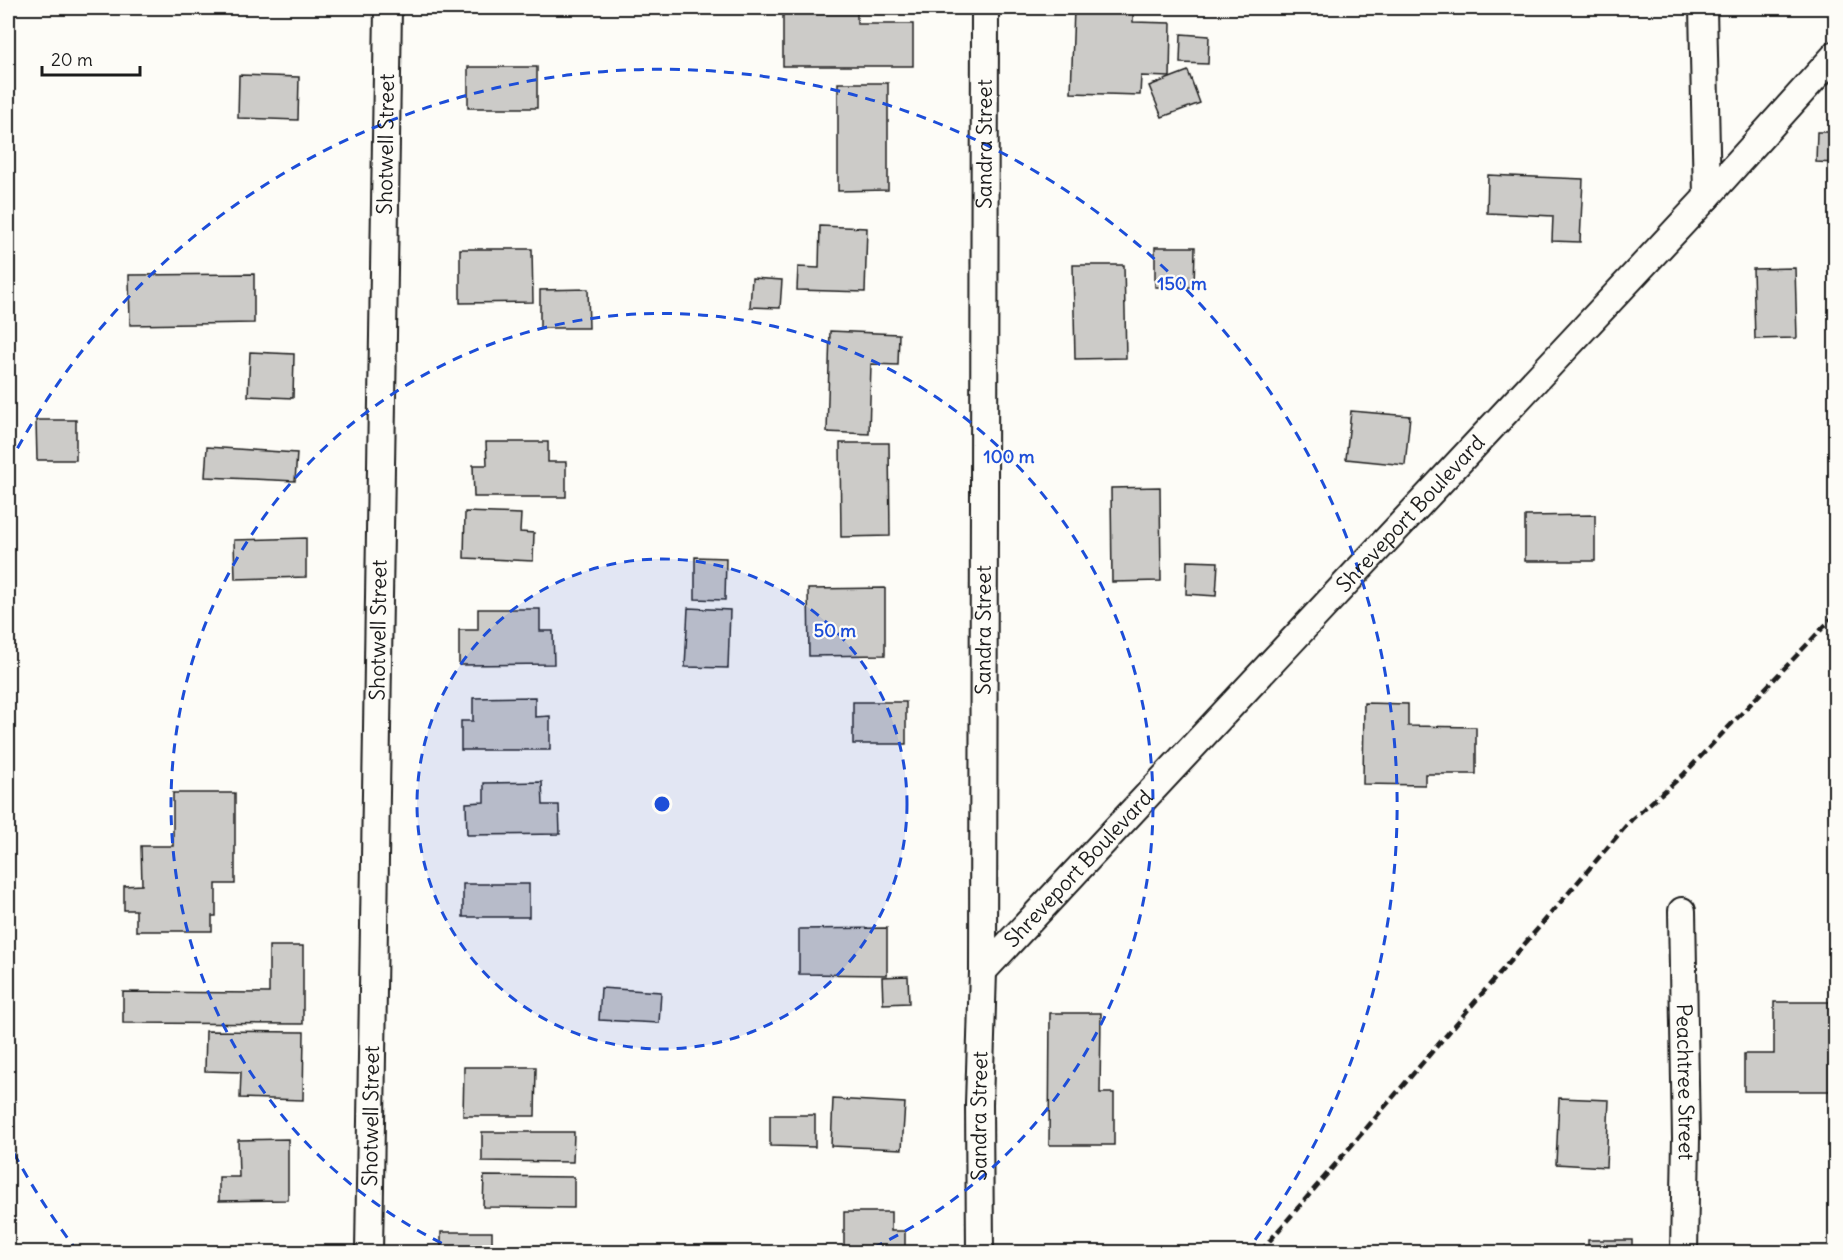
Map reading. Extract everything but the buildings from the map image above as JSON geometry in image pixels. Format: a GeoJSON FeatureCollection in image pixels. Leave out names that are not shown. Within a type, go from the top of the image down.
{"type":"FeatureCollection","features":[{"type":"Feature","properties":{"kind":"street","name":"Shotwell Street"},"geometry":{"type":"LineString","coordinates":[[369,1252],[388,8]]}},
{"type":"Feature","properties":{"kind":"street","name":"Sandra Street"},"geometry":{"type":"LineString","coordinates":[[980,1252],[978,1104],[983,971],[985,8]]}},
{"type":"Feature","properties":{"kind":"street"},"geometry":{"type":"LineString","coordinates":[[1703,8],[1707,196]]}},
{"type":"Feature","properties":{"kind":"street","name":"Shreveport Boulevard"},"geometry":{"type":"LineString","coordinates":[[983,971],[1707,196],[1836,54]]}},
{"type":"Feature","properties":{"kind":"street","name":"Peachtree Street"},"geometry":{"type":"LineString","coordinates":[[1682,911],[1686,1138],[1684,1252]]}},
{"type":"Feature","properties":{"kind":"railway"},"geometry":{"type":"LineString","coordinates":[[1260,1252],[1632,819],[1683,775],[1836,614]]}}]}
